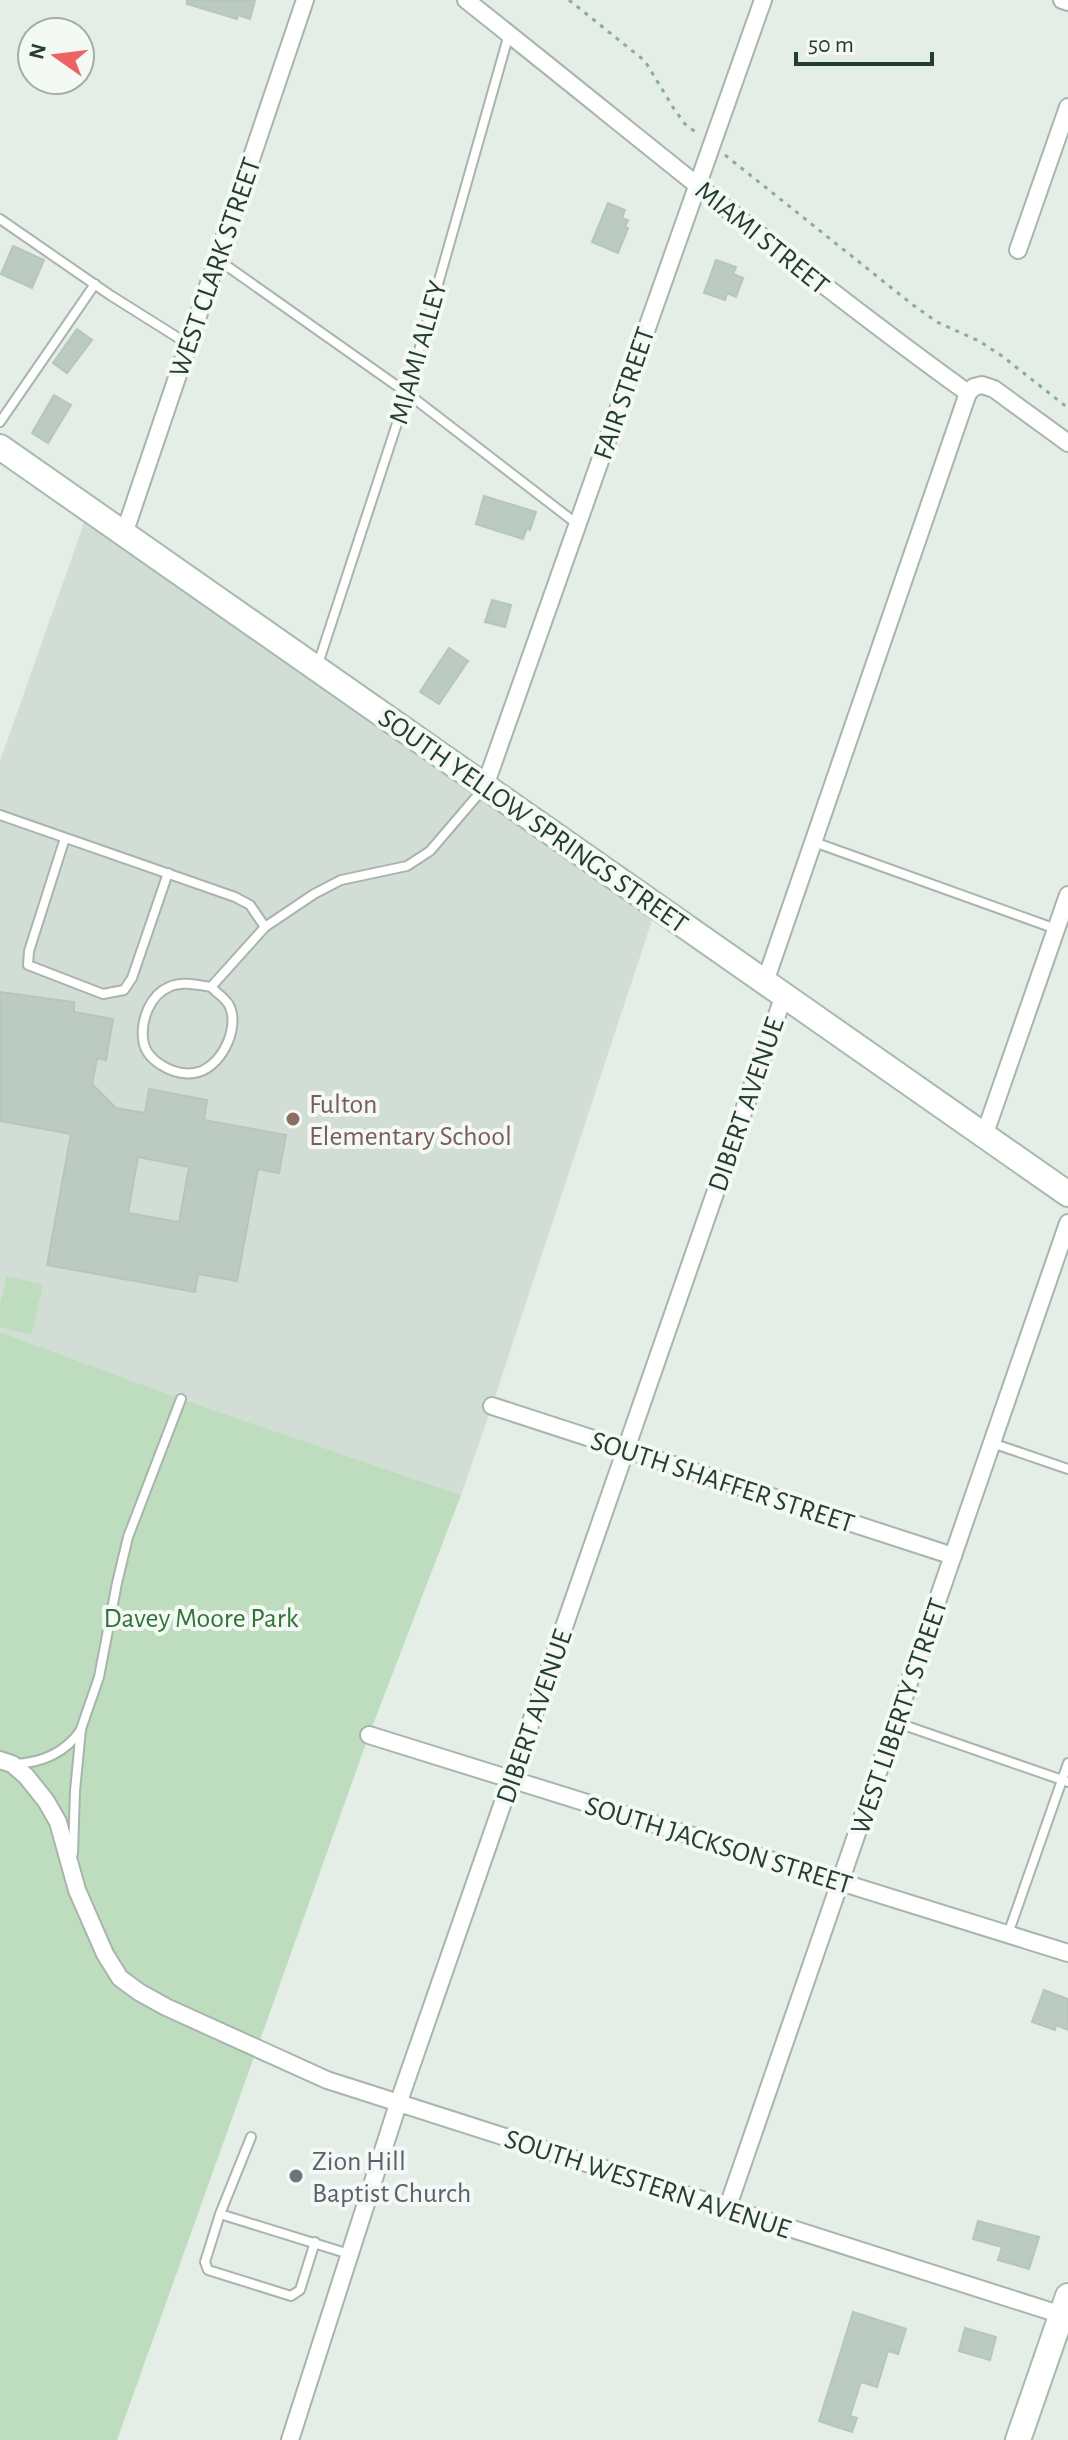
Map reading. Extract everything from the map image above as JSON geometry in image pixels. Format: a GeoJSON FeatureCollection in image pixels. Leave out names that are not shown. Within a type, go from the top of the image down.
{"type":"FeatureCollection","features":[{"type":"Feature","properties":{"kind":"main road","name":"SOUTH YELLOW SPRINGS STREET"},"geometry":{"type":"LineString","coordinates":[[0,447],[1068,1194]]}},
{"type":"Feature","properties":{"kind":"main road"},"geometry":{"type":"LineString","coordinates":[[1018,2440],[1066,2309]]}},
{"type":"Feature","properties":{"kind":"street","name":"WEST CLARK STREET"},"geometry":{"type":"LineString","coordinates":[[124,534],[305,0]]}},
{"type":"Feature","properties":{"kind":"street","name":"MIAMI STREET"},"geometry":{"type":"LineString","coordinates":[[466,0],[804,272],[968,393]]}},
{"type":"Feature","properties":{"kind":"street","name":"FAIR STREET"},"geometry":{"type":"LineString","coordinates":[[485,786],[763,0]]}},
{"type":"Feature","properties":{"kind":"street"},"geometry":{"type":"LineString","coordinates":[[1018,250],[1068,107]]}},
{"type":"Feature","properties":{"kind":"street"},"geometry":{"type":"LineString","coordinates":[[968,393],[982,385],[994,389],[1068,443]]}},
{"type":"Feature","properties":{"kind":"street","name":"DIBERT AVENUE"},"geometry":{"type":"LineString","coordinates":[[290,2440],[398,2104],[625,1450],[774,988],[814,842],[968,393]]}},
{"type":"Feature","properties":{"kind":"street"},"geometry":{"type":"LineString","coordinates":[[984,1136],[1068,895]]}},
{"type":"Feature","properties":{"kind":"street","name":"WEST LIBERTY STREET"},"geometry":{"type":"LineString","coordinates":[[727,2209],[1068,1223]]}},
{"type":"Feature","properties":{"kind":"street","name":"SOUTH SHAFFER STREET"},"geometry":{"type":"LineString","coordinates":[[492,1406],[953,1556]]}},
{"type":"Feature","properties":{"kind":"street","name":"SOUTH JACKSON STREET"},"geometry":{"type":"LineString","coordinates":[[369,1735],[1068,1953]]}},
{"type":"Feature","properties":{"kind":"street","name":"SOUTH WESTERN AVENUE"},"geometry":{"type":"LineString","coordinates":[[6,1762],[26,1776],[58,1822],[77,1890],[105,1954],[120,1978],[166,2007],[327,2080],[398,2104],[727,2209],[1066,2309]]}},
{"type":"Feature","properties":{"kind":"lane","name":"MIAMI ALLEY"},"geometry":{"type":"LineString","coordinates":[[316,668],[407,393],[509,34]]}},
{"type":"Feature","properties":{"kind":"lane"},"geometry":{"type":"LineString","coordinates":[[0,219],[188,344]]}},
{"type":"Feature","properties":{"kind":"lane"},"geometry":{"type":"LineString","coordinates":[[217,259],[407,393],[577,524]]}},
{"type":"Feature","properties":{"kind":"lane"},"geometry":{"type":"LineString","coordinates":[[0,422],[95,284]]}},
{"type":"Feature","properties":{"kind":"lane"},"geometry":{"type":"LineString","coordinates":[[211,987],[265,927],[314,894],[341,880],[407,866],[430,851],[485,786]]}},
{"type":"Feature","properties":{"kind":"lane"},"geometry":{"type":"LineString","coordinates":[[0,815],[235,897],[250,905],[265,927]]}},
{"type":"Feature","properties":{"kind":"lane"},"geometry":{"type":"LineString","coordinates":[[65,838],[29,951],[28,965],[103,994],[124,990],[132,978],[168,873]]}},
{"type":"Feature","properties":{"kind":"lane"},"geometry":{"type":"LineString","coordinates":[[814,842],[1056,929]]}},
{"type":"Feature","properties":{"kind":"lane"},"geometry":{"type":"LineString","coordinates":[[188,984],[211,987],[229,1004],[233,1026],[228,1044],[215,1061],[196,1074],[175,1072],[157,1062],[143,1045],[141,1025],[151,1002],[168,987],[188,984]]}},
{"type":"Feature","properties":{"kind":"lane"},"geometry":{"type":"LineString","coordinates":[[72,1870],[81,1729],[99,1677],[128,1537],[181,1399]]}},
{"type":"Feature","properties":{"kind":"lane"},"geometry":{"type":"LineString","coordinates":[[992,1443],[1068,1469]]}},
{"type":"Feature","properties":{"kind":"lane"},"geometry":{"type":"LineString","coordinates":[[895,1722],[1065,1781]]}},
{"type":"Feature","properties":{"kind":"lane"},"geometry":{"type":"LineString","coordinates":[[6,1762],[30,1764],[57,1753],[72,1742],[81,1729]]}},
{"type":"Feature","properties":{"kind":"lane"},"geometry":{"type":"LineString","coordinates":[[1008,1934],[1065,1781],[1068,1763]]}},
{"type":"Feature","properties":{"kind":"lane"},"geometry":{"type":"LineString","coordinates":[[251,2137],[220,2214],[205,2262],[208,2270],[291,2296],[300,2290],[315,2242]]}},
{"type":"Feature","properties":{"kind":"lane"},"geometry":{"type":"LineString","coordinates":[[220,2214],[349,2254]]}},
{"type":"Feature","properties":{"kind":"path"},"geometry":{"type":"LineString","coordinates":[[569,0],[645,61],[674,109],[685,124],[698,134]]}},
{"type":"Feature","properties":{"kind":"path"},"geometry":{"type":"LineString","coordinates":[[727,157],[913,305],[937,322],[979,341],[1002,356],[1068,408]]}},
{"type":"Feature","properties":{"kind":"shaded area","name":"Fulton Elementary School"},"geometry":{"type":"Polygon","coordinates":[[[89,509],[657,905],[461,1495],[181,1399],[0,1332],[0,761],[89,509]]]}},
{"type":"Feature","properties":{"kind":"green space"},"geometry":{"type":"Polygon","coordinates":[[[7,1276],[43,1285],[31,1335],[0,1327],[0,1305],[7,1276]]]}},
{"type":"Feature","properties":{"kind":"green space","name":"Davey Moore Park"},"geometry":{"type":"Polygon","coordinates":[[[0,1332],[181,1399],[461,1495],[369,1735],[117,2440],[0,2440],[0,1332]]]}},
{"type":"Feature","properties":{"kind":"building"},"geometry":{"type":"Polygon","coordinates":[[[187,0],[255,0],[250,19],[238,15],[237,19],[187,4],[187,0]]]}},
{"type":"Feature","properties":{"kind":"building"},"geometry":{"type":"Polygon","coordinates":[[[608,203],[625,210],[622,218],[628,220],[618,253],[592,242],[608,203]]]}},
{"type":"Feature","properties":{"kind":"building"},"geometry":{"type":"Polygon","coordinates":[[[13,246],[44,260],[32,288],[1,274],[13,246]]]}},
{"type":"Feature","properties":{"kind":"building"},"geometry":{"type":"Polygon","coordinates":[[[716,260],[736,267],[733,274],[743,278],[736,297],[727,293],[725,300],[704,293],[716,260]]]}},
{"type":"Feature","properties":{"kind":"building"},"geometry":{"type":"Polygon","coordinates":[[[77,329],[92,340],[67,373],[53,363],[77,329]]]}},
{"type":"Feature","properties":{"kind":"building"},"geometry":{"type":"Polygon","coordinates":[[[54,395],[71,405],[48,443],[32,433],[54,395]]]}},
{"type":"Feature","properties":{"kind":"building"},"geometry":{"type":"Polygon","coordinates":[[[484,496],[536,512],[530,530],[527,528],[523,539],[476,524],[484,496]]]}},
{"type":"Feature","properties":{"kind":"building"},"geometry":{"type":"Polygon","coordinates":[[[492,600],[511,605],[505,627],[485,622],[492,600]]]}},
{"type":"Feature","properties":{"kind":"building"},"geometry":{"type":"Polygon","coordinates":[[[449,648],[468,661],[439,704],[420,692],[449,648]]]}},
{"type":"Feature","properties":{"kind":"building","name":"Fulton Elementary School"},"geometry":{"type":"Polygon","coordinates":[[[0,992],[74,1002],[74,1012],[113,1019],[106,1060],[97,1058],[92,1084],[116,1108],[145,1113],[149,1089],[207,1100],[204,1120],[286,1135],[279,1173],[258,1169],[237,1281],[198,1274],[195,1292],[47,1265],[71,1134],[0,1121],[0,992]],[[138,1157],[128,1213],[179,1222],[189,1167],[138,1157]]]}},
{"type":"Feature","properties":{"kind":"building"},"geometry":{"type":"Polygon","coordinates":[[[1044,1990],[1068,1999],[1068,2030],[1056,2025],[1055,2030],[1032,2022],[1044,1990]]]}},
{"type":"Feature","properties":{"kind":"building"},"geometry":{"type":"Polygon","coordinates":[[[978,2221],[1039,2237],[1029,2269],[998,2260],[1002,2247],[973,2239],[978,2221]]]}},
{"type":"Feature","properties":{"kind":"building"},"geometry":{"type":"Polygon","coordinates":[[[853,2312],[906,2329],[898,2354],[888,2351],[877,2387],[861,2382],[850,2416],[857,2418],[852,2432],[819,2421],[853,2312]]]}},
{"type":"Feature","properties":{"kind":"building"},"geometry":{"type":"Polygon","coordinates":[[[965,2328],[996,2337],[990,2360],[959,2351],[965,2328]]]}},
{"type":"Feature","properties":{"kind":"place","name":"Fulton Elementary School"},"geometry":{"type":"Point","coordinates":[293,1119]}},
{"type":"Feature","properties":{"kind":"place","name":"Zion Hill Baptist Church"},"geometry":{"type":"Point","coordinates":[296,2176]}}]}
